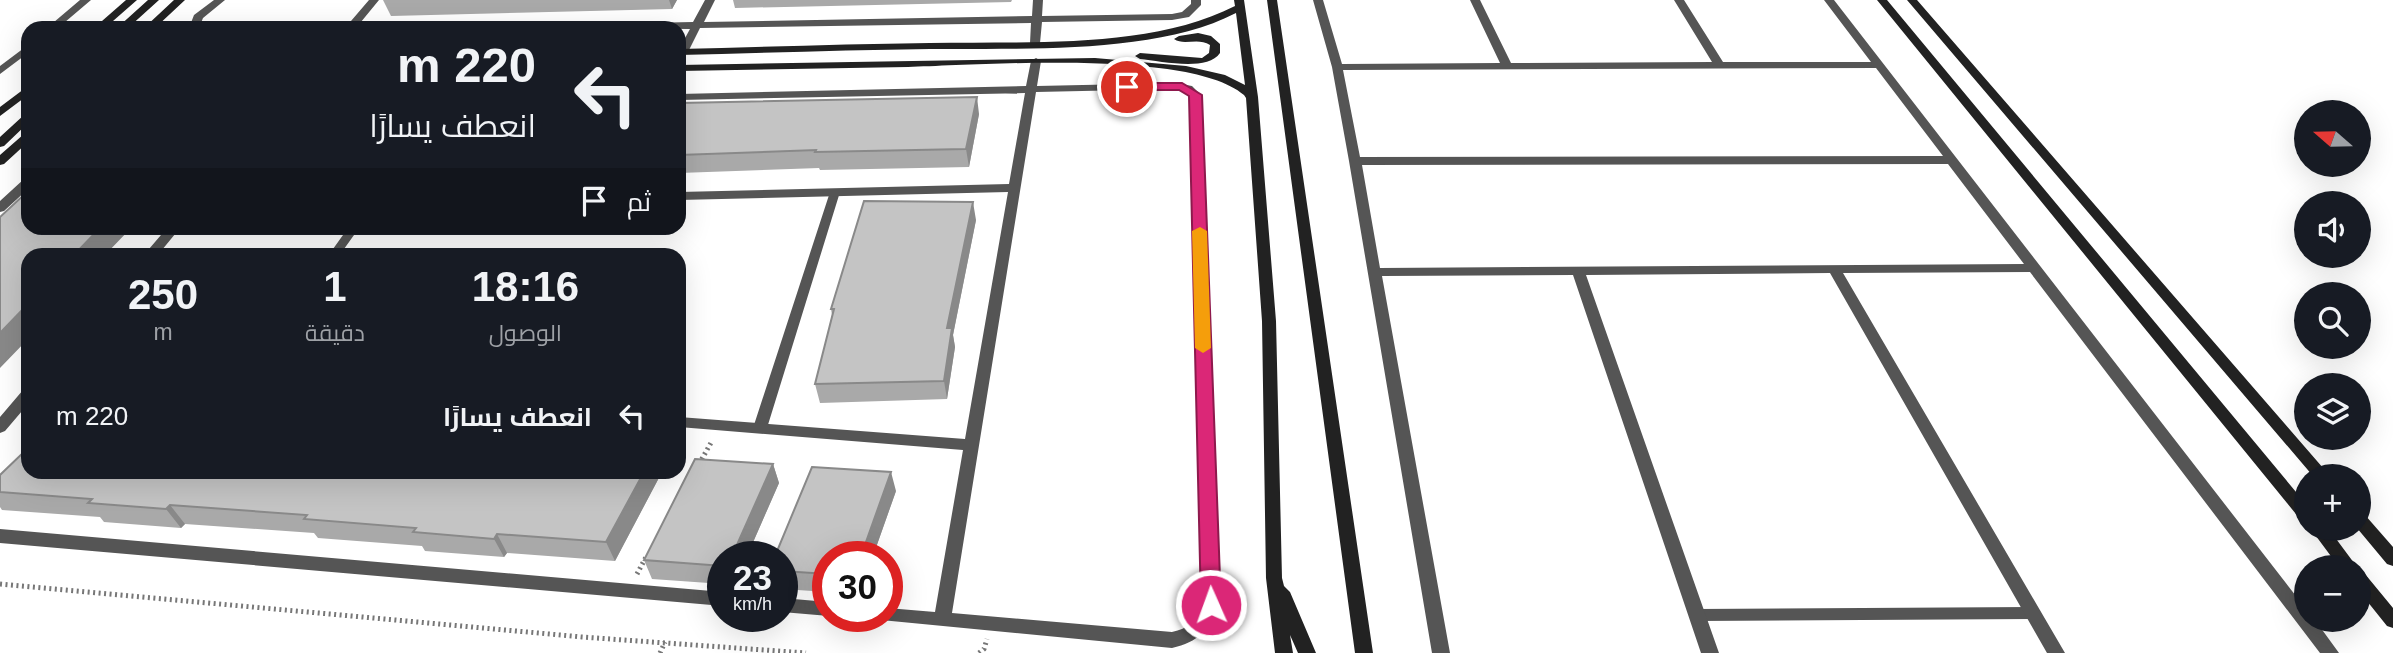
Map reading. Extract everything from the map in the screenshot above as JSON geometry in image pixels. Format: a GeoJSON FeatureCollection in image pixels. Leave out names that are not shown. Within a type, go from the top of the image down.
{"type":"FeatureCollection","features":[{"type":"Feature","properties":{"kind":"street"},"geometry":{"type":"LineString","coordinates":[[60,21],[86,0]]}},
{"type":"Feature","properties":{"kind":"street"},"geometry":{"type":"LineString","coordinates":[[107,21],[132,0]]}},
{"type":"Feature","properties":{"kind":"street"},"geometry":{"type":"LineString","coordinates":[[130,21],[154,0]]}},
{"type":"Feature","properties":{"kind":"street"},"geometry":{"type":"LineString","coordinates":[[157,21],[180,0]]}},
{"type":"Feature","properties":{"kind":"street"},"geometry":{"type":"LineString","coordinates":[[170,21],[180,0]]}},
{"type":"Feature","properties":{"kind":"street"},"geometry":{"type":"LineString","coordinates":[[356,21],[374,0]]}},
{"type":"Feature","properties":{"kind":"street"},"geometry":{"type":"LineString","coordinates":[[686,44],[710,0]]}},
{"type":"Feature","properties":{"kind":"street"},"geometry":{"type":"LineString","coordinates":[[1035,43],[1038,0]]}},
{"type":"Feature","properties":{"kind":"street"},"geometry":{"type":"LineString","coordinates":[[1143,17],[1174,12],[1188,0]]}},
{"type":"Feature","properties":{"kind":"street"},"geometry":{"type":"LineString","coordinates":[[686,25],[1185,15],[1194,9],[1196,0]]}},
{"type":"Feature","properties":{"kind":"street"},"geometry":{"type":"LineString","coordinates":[[1272,0],[1364,653]]}},
{"type":"Feature","properties":{"kind":"street"},"geometry":{"type":"LineString","coordinates":[[1318,0],[1337,67],[1355,161],[1441,653]]}},
{"type":"Feature","properties":{"kind":"street"},"geometry":{"type":"LineString","coordinates":[[1475,0],[1507,66]]}},
{"type":"Feature","properties":{"kind":"street"},"geometry":{"type":"LineString","coordinates":[[1679,0],[1719,65]]}},
{"type":"Feature","properties":{"kind":"street"},"geometry":{"type":"LineString","coordinates":[[1829,0],[2330,653]]}},
{"type":"Feature","properties":{"kind":"street"},"geometry":{"type":"LineString","coordinates":[[1882,0],[2294,500]]}},
{"type":"Feature","properties":{"kind":"street"},"geometry":{"type":"LineString","coordinates":[[1912,0],[2312,464]]}},
{"type":"Feature","properties":{"kind":"street"},"geometry":{"type":"LineString","coordinates":[[208,21],[208,15],[218,2]]}},
{"type":"Feature","properties":{"kind":"street"},"geometry":{"type":"LineString","coordinates":[[197,21],[218,2]]}},
{"type":"Feature","properties":{"kind":"street"},"geometry":{"type":"LineString","coordinates":[[686,52],[1035,43],[1125,37],[1186,29],[1220,20],[1240,4]]}},
{"type":"Feature","properties":{"kind":"street"},"geometry":{"type":"LineString","coordinates":[[1240,4],[1252,97],[1269,321],[1274,578],[1282,650]]}},
{"type":"Feature","properties":{"kind":"street"},"geometry":{"type":"LineString","coordinates":[[1035,43],[1063,46],[1155,43],[1194,37],[1209,39],[1216,48],[1212,58],[1202,61],[1148,56],[1071,58],[1055,61]]}},
{"type":"Feature","properties":{"kind":"street"},"geometry":{"type":"LineString","coordinates":[[0,71],[21,54]]}},
{"type":"Feature","properties":{"kind":"street"},"geometry":{"type":"LineString","coordinates":[[686,68],[1036,61],[1126,64],[1186,70],[1225,79],[1252,97]]}},
{"type":"Feature","properties":{"kind":"street"},"geometry":{"type":"LineString","coordinates":[[942,620],[1036,61]]}},
{"type":"Feature","properties":{"kind":"street"},"geometry":{"type":"LineString","coordinates":[[1337,67],[1879,65]]}},
{"type":"Feature","properties":{"kind":"street"},"geometry":{"type":"LineString","coordinates":[[686,97],[1175,86],[1188,89],[1195,95],[1211,605],[1203,625],[1195,632],[1172,640],[903,616]]}},
{"type":"Feature","properties":{"kind":"street"},"geometry":{"type":"LineString","coordinates":[[1,112],[21,95]]}},
{"type":"Feature","properties":{"kind":"street"},"geometry":{"type":"LineString","coordinates":[[1,112],[21,111]]}},
{"type":"Feature","properties":{"kind":"street"},"geometry":{"type":"LineString","coordinates":[[0,144],[21,123]]}},
{"type":"Feature","properties":{"kind":"street"},"geometry":{"type":"LineString","coordinates":[[3,159],[21,142]]}},
{"type":"Feature","properties":{"kind":"street"},"geometry":{"type":"LineString","coordinates":[[3,159],[21,149]]}},
{"type":"Feature","properties":{"kind":"street"},"geometry":{"type":"LineString","coordinates":[[1355,161],[1952,160]]}},
{"type":"Feature","properties":{"kind":"street"},"geometry":{"type":"LineString","coordinates":[[0,208],[21,188]]}},
{"type":"Feature","properties":{"kind":"street"},"geometry":{"type":"LineString","coordinates":[[686,196],[1014,188]]}},
{"type":"Feature","properties":{"kind":"street"},"geometry":{"type":"LineString","coordinates":[[1374,272],[2034,268]]}},
{"type":"Feature","properties":{"kind":"street"},"geometry":{"type":"LineString","coordinates":[[1834,269],[2056,653]]}},
{"type":"Feature","properties":{"kind":"street"},"geometry":{"type":"LineString","coordinates":[[1578,271],[1710,653]]}},
{"type":"Feature","properties":{"kind":"street"},"geometry":{"type":"LineString","coordinates":[[0,427],[21,402]]}},
{"type":"Feature","properties":{"kind":"street"},"geometry":{"type":"LineString","coordinates":[[686,422],[972,445]]}},
{"type":"Feature","properties":{"kind":"street"},"geometry":{"type":"LineString","coordinates":[[2371,533],[2393,559]]}},
{"type":"Feature","properties":{"kind":"street"},"geometry":{"type":"LineString","coordinates":[[0,536],[707,597]]}},
{"type":"Feature","properties":{"kind":"street"},"geometry":{"type":"LineString","coordinates":[[2328,541],[2339,555]]}},
{"type":"Feature","properties":{"kind":"street"},"geometry":{"type":"LineString","coordinates":[[1274,578],[1307,653]]}},
{"type":"Feature","properties":{"kind":"street"},"geometry":{"type":"LineString","coordinates":[[2371,594],[2393,621]]}},
{"type":"Feature","properties":{"kind":"lane"},"geometry":{"type":"LineString","coordinates":[[760,428],[835,192]]}},
{"type":"Feature","properties":{"kind":"lane"},"geometry":{"type":"LineString","coordinates":[[1697,615],[2032,613]]}},
{"type":"Feature","properties":{"kind":"path"},"geometry":{"type":"LineString","coordinates":[[694,472],[721,425]]}},
{"type":"Feature","properties":{"kind":"path"},"geometry":{"type":"LineString","coordinates":[[628,590],[648,554]]}},
{"type":"Feature","properties":{"kind":"path"},"geometry":{"type":"LineString","coordinates":[[0,584],[806,653]]}},
{"type":"Feature","properties":{"kind":"path"},"geometry":{"type":"LineString","coordinates":[[660,653],[665,642]]}},
{"type":"Feature","properties":{"kind":"building"},"geometry":{"type":"Polygon","coordinates":[[[977,97],[966,149],[686,155],[686,103],[977,97]]]}},
{"type":"Feature","properties":{"kind":"building"},"geometry":{"type":"Polygon","coordinates":[[[21,198],[21,235],[93,235],[81,248],[21,248],[21,311],[0,333],[0,217],[21,198]]]}},
{"type":"Feature","properties":{"kind":"building"},"geometry":{"type":"Polygon","coordinates":[[[864,201],[973,202],[947,328],[952,328],[944,381],[815,384],[834,309],[831,309],[864,201]]]}},
{"type":"Feature","properties":{"kind":"building"},"geometry":{"type":"Polygon","coordinates":[[[21,455],[21,479],[640,479],[606,542],[497,534],[494,539],[413,532],[416,528],[304,519],[307,515],[170,505],[166,509],[88,503],[92,499],[0,492],[0,475],[21,455]]]}},
{"type":"Feature","properties":{"kind":"building"},"geometry":{"type":"Polygon","coordinates":[[[695,459],[773,464],[739,541],[707,541],[707,565],[644,560],[685,479],[695,459]]]}},
{"type":"Feature","properties":{"kind":"building"},"geometry":{"type":"Polygon","coordinates":[[[812,467],[891,472],[866,541],[812,541],[812,573],[798,572],[798,541],[781,541],[812,467]]]}},
{"type":"Feature","properties":{"kind":"slow traffic"},"geometry":{"type":"LineString","coordinates":[[1200,231],[1203,348]]}},
{"type":"Feature","properties":{"kind":"route"},"geometry":{"type":"LineString","coordinates":[[1127,87],[1175,86],[1193,91],[1195,95],[1211,605]]}}]}
